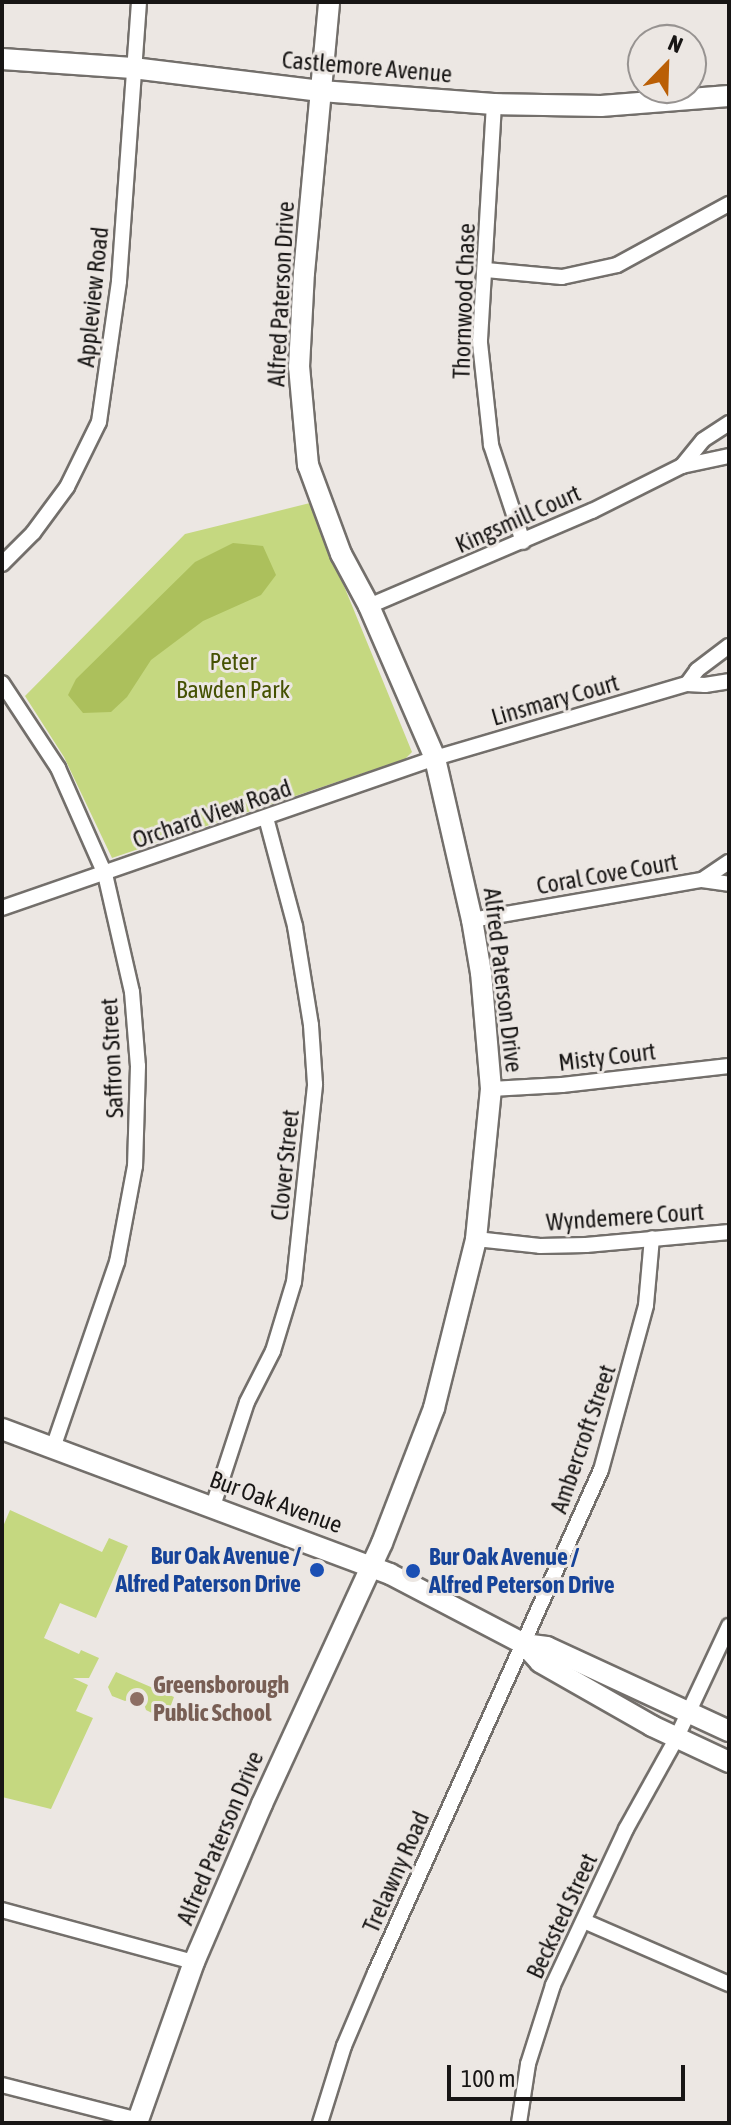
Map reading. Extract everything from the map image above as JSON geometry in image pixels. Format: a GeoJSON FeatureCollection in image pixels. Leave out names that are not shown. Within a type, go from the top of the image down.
{"type":"FeatureCollection","features":[{"type":"Feature","properties":{"kind":"street","name":"Appleview Road"},"geometry":{"type":"LineString","coordinates":[[2,564],[33,533],[67,487],[99,422],[119,281],[139,2]]}},
{"type":"Feature","properties":{"kind":"street","name":"Alfred Paterson Drive"},"geometry":{"type":"LineString","coordinates":[[138,2121],[194,1962],[262,1804],[372,1566],[434,1408],[476,1239],[491,1089],[481,973],[435,758],[369,606],[341,554],[308,465],[299,367],[304,273],[329,2]]}},
{"type":"Feature","properties":{"kind":"street","name":"Castlemore Avenue"},"geometry":{"type":"LineString","coordinates":[[2,59],[133,68],[321,91],[494,104],[601,106],[729,96]]}},
{"type":"Feature","properties":{"kind":"street","name":"Thornwood Chase"},"geometry":{"type":"LineString","coordinates":[[494,104],[480,343],[491,445],[523,542]]}},
{"type":"Feature","properties":{"kind":"street"},"geometry":{"type":"LineString","coordinates":[[486,270],[562,277],[617,265],[729,204]]}},
{"type":"Feature","properties":{"kind":"street","name":"Kingsmill Court"},"geometry":{"type":"LineString","coordinates":[[682,466],[703,440],[729,423]]}},
{"type":"Feature","properties":{"kind":"street","name":"Kingsmill Court"},"geometry":{"type":"LineString","coordinates":[[369,606],[523,542],[682,466],[729,456]]}},
{"type":"Feature","properties":{"kind":"street","name":"Linsmary Court"},"geometry":{"type":"LineString","coordinates":[[687,684],[697,670],[729,646]]}},
{"type":"Feature","properties":{"kind":"street","name":"Linsmary Court"},"geometry":{"type":"LineString","coordinates":[[435,758],[687,684],[729,681]]}},
{"type":"Feature","properties":{"kind":"street","name":"Saffron Street"},"geometry":{"type":"LineString","coordinates":[[2,683],[58,768],[105,874],[132,992],[138,1066],[135,1166],[117,1262],[105,1306],[53,1448]]}},
{"type":"Feature","properties":{"kind":"street","name":"Orchard View Road"},"geometry":{"type":"LineString","coordinates":[[2,908],[435,758]]}},
{"type":"Feature","properties":{"kind":"street","name":"Clover Street"},"geometry":{"type":"LineString","coordinates":[[213,1506],[247,1402],[273,1351],[294,1282],[315,1084],[311,1025],[295,926],[266,818]]}},
{"type":"Feature","properties":{"kind":"street","name":"Coral Cove Court"},"geometry":{"type":"LineString","coordinates":[[702,880],[729,862]]}},
{"type":"Feature","properties":{"kind":"street","name":"Coral Cove Court"},"geometry":{"type":"LineString","coordinates":[[472,920],[702,880],[729,884]]}},
{"type":"Feature","properties":{"kind":"street","name":"Misty Court"},"geometry":{"type":"LineString","coordinates":[[491,1089],[562,1085],[729,1066]]}},
{"type":"Feature","properties":{"kind":"street","name":"Wyndemere Court"},"geometry":{"type":"LineString","coordinates":[[476,1239],[540,1246],[729,1232]]}},
{"type":"Feature","properties":{"kind":"street","name":"Ambercroft Street"},"geometry":{"type":"LineString","coordinates":[[524,1644],[601,1470],[614,1430],[646,1305],[652,1238]]}},
{"type":"Feature","properties":{"kind":"street","name":"Bur Oak Avenue"},"geometry":{"type":"LineString","coordinates":[[2,1429],[372,1566],[524,1644],[547,1647],[729,1731]]}},
{"type":"Feature","properties":{"kind":"street"},"geometry":{"type":"LineString","coordinates":[[676,1739],[729,1626]]}},
{"type":"Feature","properties":{"kind":"street","name":"Bur Oak Avenue"},"geometry":{"type":"LineString","coordinates":[[524,1644],[540,1662],[676,1739],[729,1762]]}},
{"type":"Feature","properties":{"kind":"street","name":"Trelawny Road"},"geometry":{"type":"LineString","coordinates":[[320,2123],[344,2046],[375,1973],[524,1644]]}},
{"type":"Feature","properties":{"kind":"street","name":"Becksted Street"},"geometry":{"type":"LineString","coordinates":[[519,2123],[537,2033],[553,1985],[626,1829],[676,1739]]}},
{"type":"Feature","properties":{"kind":"street"},"geometry":{"type":"LineString","coordinates":[[2,1910],[194,1962]]}},
{"type":"Feature","properties":{"kind":"street"},"geometry":{"type":"LineString","coordinates":[[584,1921],[729,1984]]}},
{"type":"Feature","properties":{"kind":"street"},"geometry":{"type":"LineString","coordinates":[[2,2085],[138,2121]]}},
{"type":"Feature","properties":{"kind":"green space","name":"Peter Bawden Park"},"geometry":{"type":"Polygon","coordinates":[[[310,503],[412,752],[405,759],[112,858],[64,757],[25,696],[185,534],[310,503]]]}},
{"type":"Feature","properties":{"kind":"green space"},"geometry":{"type":"Polygon","coordinates":[[[233,543],[263,546],[276,575],[261,595],[203,621],[151,660],[127,697],[111,712],[83,713],[68,695],[76,679],[195,562],[233,543]]]}},
{"type":"Feature","properties":{"kind":"green space"},"geometry":{"type":"Polygon","coordinates":[[[10,1510],[102,1552],[109,1538],[128,1546],[96,1618],[60,1603],[44,1638],[79,1654],[81,1650],[99,1658],[89,1678],[73,1678],[88,1685],[76,1711],[93,1718],[51,1809],[2,1797],[2,1529],[10,1510]]]}},
{"type":"Feature","properties":{"kind":"green space"},"geometry":{"type":"Polygon","coordinates":[[[116,1672],[174,1697],[168,1713],[158,1716],[146,1710],[143,1701],[135,1697],[125,1701],[112,1696],[108,1687],[116,1672]]]}},
{"type":"Feature","properties":{"kind":"place","name":"Bur Oak Avenue / Alfred Paterson Drive"},"geometry":{"type":"Point","coordinates":[317,1570]}},
{"type":"Feature","properties":{"kind":"place","name":"Bur Oak Avenue / Alfred Peterson Drive"},"geometry":{"type":"Point","coordinates":[413,1571]}},
{"type":"Feature","properties":{"kind":"place","name":"Greensborough Public School"},"geometry":{"type":"Point","coordinates":[137,1699]}}]}
